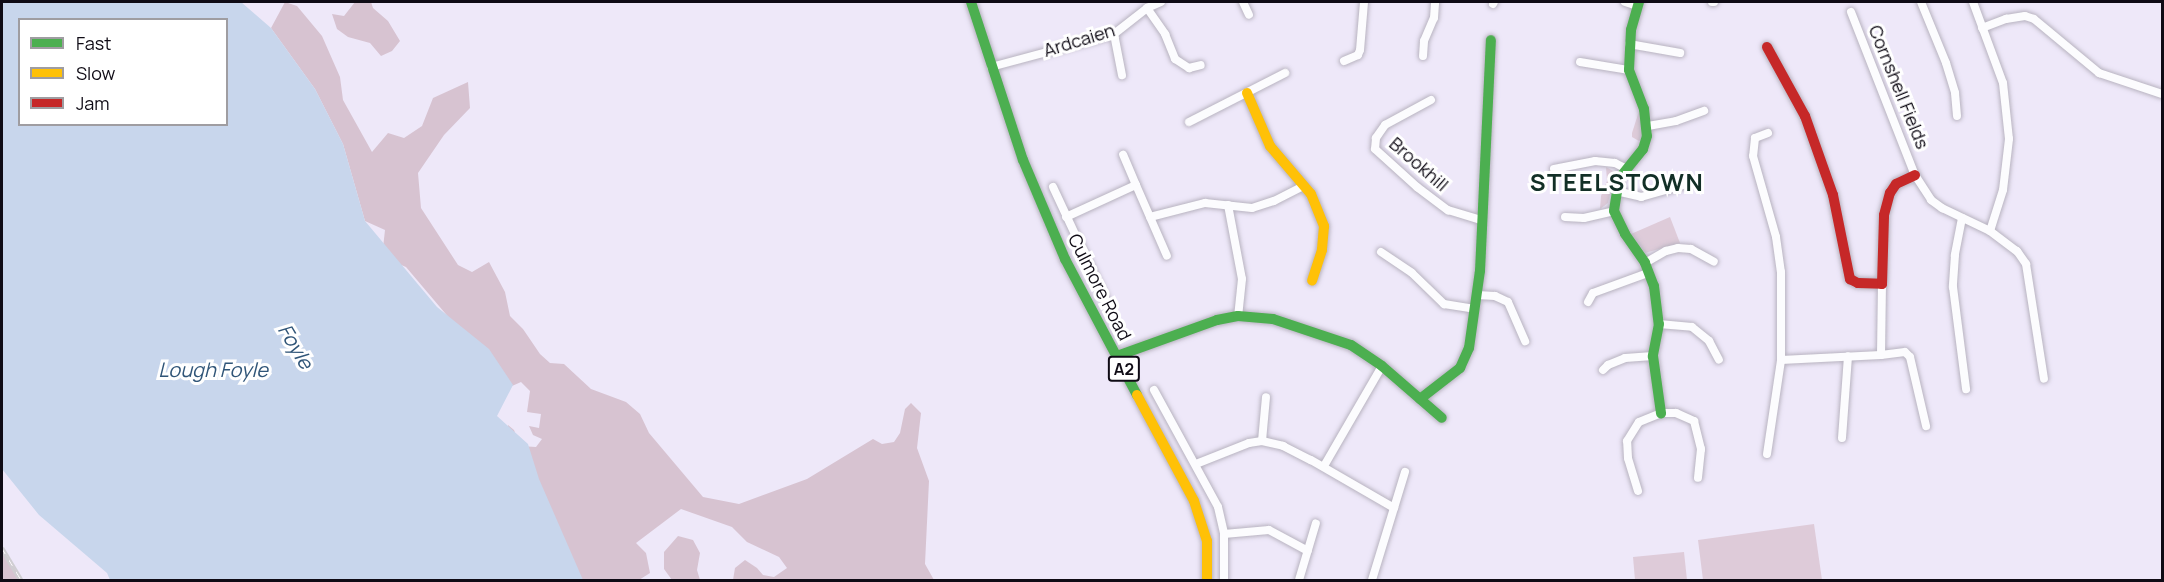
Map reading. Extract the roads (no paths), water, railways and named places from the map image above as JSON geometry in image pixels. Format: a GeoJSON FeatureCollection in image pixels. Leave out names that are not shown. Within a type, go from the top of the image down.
{"type":"FeatureCollection","features":[{"type":"Feature","properties":{"kind":"street","name":"Culmore Road"},"geometry":{"type":"LineString","coordinates":[[971,2],[1023,160],[1061,250],[1194,501],[1206,541],[1207,580]]}},
{"type":"Feature","properties":{"kind":"street","name":"Ardcaien"},"geometry":{"type":"LineString","coordinates":[[991,68],[1113,34],[1147,8],[1161,2]]}},
{"type":"Feature","properties":{"kind":"street"},"geometry":{"type":"LineString","coordinates":[[1243,2],[1249,15]]}},
{"type":"Feature","properties":{"kind":"street"},"geometry":{"type":"LineString","coordinates":[[1344,61],[1358,55],[1360,50],[1364,2]]}},
{"type":"Feature","properties":{"kind":"street"},"geometry":{"type":"LineString","coordinates":[[1423,56],[1424,41],[1434,18],[1435,2]]}},
{"type":"Feature","properties":{"kind":"street"},"geometry":{"type":"LineString","coordinates":[[1625,2],[1638,4],[1629,44],[1629,70],[1648,126],[1643,149],[1619,179],[1614,211],[1654,286],[1659,324],[1653,356],[1661,412]]}},
{"type":"Feature","properties":{"kind":"street"},"geometry":{"type":"LineString","coordinates":[[1921,2],[1946,63],[1955,93],[1957,116]]}},
{"type":"Feature","properties":{"kind":"street"},"geometry":{"type":"LineString","coordinates":[[1973,2],[2003,83],[2009,139],[2004,190],[1990,231]]}},
{"type":"Feature","properties":{"kind":"street"},"geometry":{"type":"LineString","coordinates":[[1147,8],[1165,33],[1175,59],[1189,68],[1201,65]]}},
{"type":"Feature","properties":{"kind":"street","name":"Cornshell Fields"},"geometry":{"type":"LineString","coordinates":[[1851,12],[1915,175],[1931,200],[2010,244],[2026,264],[2044,379]]}},
{"type":"Feature","properties":{"kind":"street"},"geometry":{"type":"LineString","coordinates":[[1982,28],[2006,19],[2025,16],[2044,25],[2076,56],[2099,72],[2163,94]]}},
{"type":"Feature","properties":{"kind":"street"},"geometry":{"type":"LineString","coordinates":[[1113,34],[1122,75]]}},
{"type":"Feature","properties":{"kind":"street"},"geometry":{"type":"LineString","coordinates":[[1420,399],[1452,375],[1466,360],[1477,295],[1491,40]]}},
{"type":"Feature","properties":{"kind":"street"},"geometry":{"type":"LineString","coordinates":[[1629,44],[1680,53]]}},
{"type":"Feature","properties":{"kind":"street"},"geometry":{"type":"LineString","coordinates":[[1767,46],[1806,116],[1833,195],[1846,273],[1850,279],[1858,283],[1882,284],[1881,355]]}},
{"type":"Feature","properties":{"kind":"street"},"geometry":{"type":"LineString","coordinates":[[1580,62],[1629,70]]}},
{"type":"Feature","properties":{"kind":"street"},"geometry":{"type":"LineString","coordinates":[[1189,122],[1285,73]]}},
{"type":"Feature","properties":{"kind":"street"},"geometry":{"type":"LineString","coordinates":[[1246,93],[1270,146],[1311,194],[1324,226],[1322,250],[1312,280]]}},
{"type":"Feature","properties":{"kind":"street","name":"Brookhill"},"geometry":{"type":"LineString","coordinates":[[1431,100],[1385,125],[1376,138],[1375,148],[1417,187],[1448,210],[1481,220]]}},
{"type":"Feature","properties":{"kind":"street"},"geometry":{"type":"LineString","coordinates":[[1648,126],[1686,118],[1704,111]]}},
{"type":"Feature","properties":{"kind":"street"},"geometry":{"type":"LineString","coordinates":[[1767,453],[1780,360],[1780,272],[1776,237],[1753,156],[1755,138],[1768,133]]}},
{"type":"Feature","properties":{"kind":"street"},"geometry":{"type":"LineString","coordinates":[[1124,154],[1167,256]]}},
{"type":"Feature","properties":{"kind":"street"},"geometry":{"type":"LineString","coordinates":[[1554,169],[1595,161],[1615,163],[1627,169]]}},
{"type":"Feature","properties":{"kind":"street","name":"Cornshell Fields"},"geometry":{"type":"LineString","coordinates":[[1882,284],[1884,215],[1890,193],[1896,184],[1915,175]]}},
{"type":"Feature","properties":{"kind":"street"},"geometry":{"type":"LineString","coordinates":[[1616,191],[1641,197],[1694,182]]}},
{"type":"Feature","properties":{"kind":"street"},"geometry":{"type":"LineString","coordinates":[[1066,217],[1136,185]]}},
{"type":"Feature","properties":{"kind":"street"},"geometry":{"type":"LineString","coordinates":[[1150,218],[1205,203],[1252,208],[1274,201],[1303,186]]}},
{"type":"Feature","properties":{"kind":"street"},"geometry":{"type":"LineString","coordinates":[[1053,187],[1107,303]]}},
{"type":"Feature","properties":{"kind":"street"},"geometry":{"type":"LineString","coordinates":[[1228,205],[1242,279],[1238,316]]}},
{"type":"Feature","properties":{"kind":"street"},"geometry":{"type":"LineString","coordinates":[[1565,217],[1584,218],[1614,211]]}},
{"type":"Feature","properties":{"kind":"street"},"geometry":{"type":"LineString","coordinates":[[1962,218],[1955,255],[1953,287],[1956,326],[1966,389]]}},
{"type":"Feature","properties":{"kind":"street"},"geometry":{"type":"LineString","coordinates":[[1588,302],[1593,293],[1646,268],[1666,251],[1678,248],[1691,249],[1714,262]]}},
{"type":"Feature","properties":{"kind":"street"},"geometry":{"type":"LineString","coordinates":[[1381,252],[1412,273],[1444,304],[1474,309]]}},
{"type":"Feature","properties":{"kind":"street"},"geometry":{"type":"LineString","coordinates":[[1477,295],[1495,296],[1508,302],[1525,341]]}},
{"type":"Feature","properties":{"kind":"street"},"geometry":{"type":"LineString","coordinates":[[1117,356],[1197,326],[1238,316],[1273,319],[1350,345],[1382,366],[1442,418]]}},
{"type":"Feature","properties":{"kind":"street"},"geometry":{"type":"LineString","coordinates":[[1659,324],[1692,327],[1708,341],[1719,360]]}},
{"type":"Feature","properties":{"kind":"street"},"geometry":{"type":"LineString","coordinates":[[1780,360],[1905,352],[1910,357],[1926,426]]}},
{"type":"Feature","properties":{"kind":"street"},"geometry":{"type":"LineString","coordinates":[[1603,370],[1608,365],[1625,358],[1653,356]]}},
{"type":"Feature","properties":{"kind":"street"},"geometry":{"type":"LineString","coordinates":[[1842,438],[1848,357]]}},
{"type":"Feature","properties":{"kind":"street"},"geometry":{"type":"LineString","coordinates":[[1324,466],[1382,366]]}},
{"type":"Feature","properties":{"kind":"street"},"geometry":{"type":"LineString","coordinates":[[1154,390],[1218,507],[1224,534],[1224,580]]}},
{"type":"Feature","properties":{"kind":"street"},"geometry":{"type":"LineString","coordinates":[[1262,441],[1266,397]]}},
{"type":"Feature","properties":{"kind":"street"},"geometry":{"type":"LineString","coordinates":[[1638,491],[1628,458],[1627,441],[1639,422],[1661,412],[1676,412],[1694,421],[1700,440],[1698,478]]}},
{"type":"Feature","properties":{"kind":"street"},"geometry":{"type":"LineString","coordinates":[[1196,464],[1249,443],[1262,441],[1283,446],[1324,466],[1394,508]]}},
{"type":"Feature","properties":{"kind":"street"},"geometry":{"type":"LineString","coordinates":[[1372,580],[1405,472]]}},
{"type":"Feature","properties":{"kind":"street"},"geometry":{"type":"LineString","coordinates":[[1299,580],[1316,523]]}},
{"type":"Feature","properties":{"kind":"street"},"geometry":{"type":"LineString","coordinates":[[1224,534],[1269,530],[1308,551]]}},
{"type":"Feature","properties":{"kind":"water","name":"Lough Foyle"},"geometry":{"type":"Polygon","coordinates":[[[2,2],[241,2],[271,28],[315,89],[343,144],[365,221],[437,307],[489,349],[513,385],[497,416],[528,444],[539,479],[583,580],[110,580],[107,573],[39,515],[2,469],[2,2]]]}},
{"type":"Feature","properties":{"kind":"railway"},"geometry":{"type":"LineString","coordinates":[[2,548],[21,580]]}},
{"type":"Feature","properties":{"kind":"district","name":"STEELSTOWN"},"geometry":{"type":"Point","coordinates":[1617,182]}},
{"type":"Feature","properties":{"kind":"water label","name":"Foyle"},"geometry":{"type":"Point","coordinates":[296,346]}}]}
